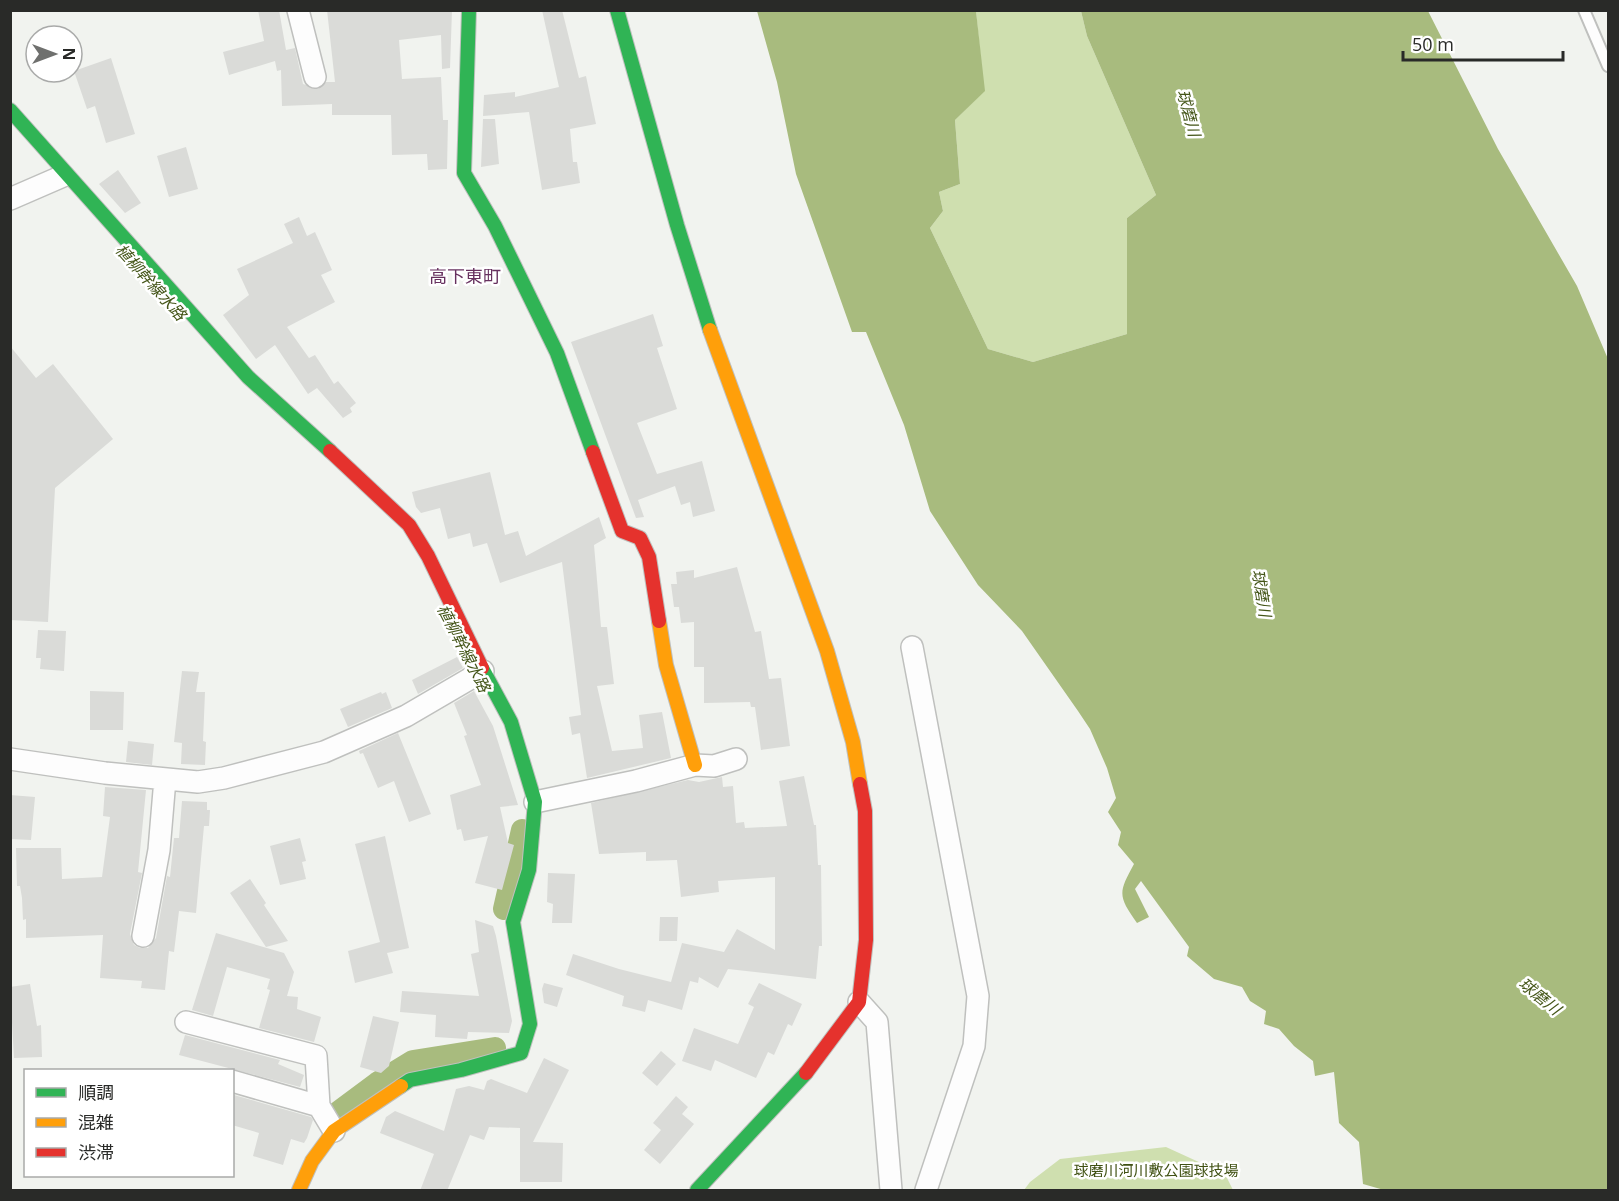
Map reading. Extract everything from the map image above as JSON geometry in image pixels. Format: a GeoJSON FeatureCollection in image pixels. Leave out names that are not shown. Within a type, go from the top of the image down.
{"type":"FeatureCollection","features":[{"type":"Feature","properties":{"kind":"street"},"geometry":{"type":"LineString","coordinates":[[298,10],[315,77]]}},
{"type":"Feature","properties":{"kind":"street"},"geometry":{"type":"LineString","coordinates":[[469,10],[464,173],[482,200],[556,354],[622,531],[640,538],[649,557],[666,665],[695,765]]}},
{"type":"Feature","properties":{"kind":"street"},"geometry":{"type":"LineString","coordinates":[[617,10],[677,225],[703,308],[768,494],[827,651],[853,742],[865,811],[866,940],[859,1002],[803,1077],[697,1191]]}},
{"type":"Feature","properties":{"kind":"street"},"geometry":{"type":"LineString","coordinates":[[10,110],[61,176],[248,377],[382,497],[409,525],[428,556],[478,674],[512,722],[535,802],[536,812],[528,870],[513,922],[530,1024],[521,1053],[461,1071],[410,1080],[327,1121],[234,1082]]}},
{"type":"Feature","properties":{"kind":"street"},"geometry":{"type":"LineString","coordinates":[[10,199],[61,176]]}},
{"type":"Feature","properties":{"kind":"street"},"geometry":{"type":"LineString","coordinates":[[912,647],[978,996],[974,1046],[926,1191]]}},
{"type":"Feature","properties":{"kind":"street"},"geometry":{"type":"LineString","coordinates":[[10,759],[198,782],[224,778],[324,752],[406,716],[478,674]]}},
{"type":"Feature","properties":{"kind":"street"},"geometry":{"type":"LineString","coordinates":[[535,802],[636,781],[695,765],[714,766],[736,759]]}},
{"type":"Feature","properties":{"kind":"street"},"geometry":{"type":"LineString","coordinates":[[143,936],[159,850],[165,779]]}},
{"type":"Feature","properties":{"kind":"street"},"geometry":{"type":"LineString","coordinates":[[859,1002],[877,1022],[891,1191]]}},
{"type":"Feature","properties":{"kind":"street"},"geometry":{"type":"LineString","coordinates":[[186,1022],[316,1056],[327,1121],[299,1191]]}},
{"type":"Feature","properties":{"kind":"lane"},"geometry":{"type":"LineString","coordinates":[[1584,10],[1608,66]]}},
{"type":"Feature","properties":{"kind":"green space"},"geometry":{"type":"Polygon","coordinates":[[[976,11],[1081,11],[1087,36],[1156,195],[1127,218],[1127,334],[1033,362],[988,349],[930,228],[943,211],[939,192],[960,184],[955,120],[984,91],[976,11]]]}},
{"type":"Feature","properties":{"kind":"green space","name":"球磨川河川敷公園球技場"},"geometry":{"type":"Polygon","coordinates":[[[1166,1147],[1225,1174],[1233,1190],[1024,1190],[1030,1182],[1060,1159],[1166,1147]]]}},
{"type":"Feature","properties":{"kind":"water","name":"球磨川"},"geometry":{"type":"Polygon","coordinates":[[[757,11],[976,11],[985,91],[955,120],[960,184],[939,192],[943,211],[930,228],[988,349],[1033,362],[1127,334],[1127,218],[1156,195],[1087,36],[1081,11],[1428,11],[1498,149],[1577,286],[1608,359],[1608,1190],[1384,1190],[1363,1184],[1359,1142],[1339,1123],[1334,1072],[1315,1076],[1313,1061],[1294,1046],[1279,1029],[1264,1024],[1266,1011],[1250,1001],[1242,987],[1214,979],[1187,956],[1189,947],[1141,881],[1135,889],[1149,917],[1137,923],[1126,906],[1122,894],[1134,864],[1118,845],[1121,832],[1108,812],[1116,798],[1107,768],[1090,729],[1022,631],[978,585],[930,511],[904,425],[866,332],[852,332],[796,174],[777,82],[757,11]]]}},
{"type":"Feature","properties":{"kind":"building"},"geometry":{"type":"Polygon","coordinates":[[[258,10],[279,10],[286,50],[295,48],[303,84],[318,89],[326,82],[335,82],[327,10],[452,10],[450,68],[442,69],[441,35],[399,40],[402,79],[441,77],[443,120],[448,120],[447,169],[428,170],[427,154],[392,155],[391,115],[332,115],[332,104],[282,106],[281,70],[277,71],[275,61],[229,75],[223,52],[264,41],[258,10]]]}},
{"type":"Feature","properties":{"kind":"building"},"geometry":{"type":"Polygon","coordinates":[[[542,10],[562,10],[579,78],[586,76],[596,124],[570,129],[573,162],[577,162],[580,183],[542,190],[529,112],[483,116],[484,95],[515,92],[515,97],[559,87],[542,10]]]}},
{"type":"Feature","properties":{"kind":"building"},"geometry":{"type":"Polygon","coordinates":[[[111,58],[135,134],[106,143],[95,106],[87,109],[78,84],[84,84],[84,67],[111,58]]]}},
{"type":"Feature","properties":{"kind":"building"},"geometry":{"type":"Polygon","coordinates":[[[483,119],[495,119],[499,164],[481,167],[483,119]]]}},
{"type":"Feature","properties":{"kind":"building"},"geometry":{"type":"Polygon","coordinates":[[[186,147],[198,189],[169,197],[157,156],[186,147]]]}},
{"type":"Feature","properties":{"kind":"building"},"geometry":{"type":"Polygon","coordinates":[[[118,170],[141,203],[125,213],[99,184],[118,170]]]}},
{"type":"Feature","properties":{"kind":"building"},"geometry":{"type":"Polygon","coordinates":[[[299,217],[307,236],[315,232],[332,270],[321,275],[335,302],[287,327],[309,358],[315,355],[334,384],[338,381],[356,403],[350,408],[352,412],[343,418],[317,388],[308,394],[275,345],[256,359],[223,315],[249,295],[237,269],[293,243],[284,224],[299,217]]]}},
{"type":"Feature","properties":{"kind":"building"},"geometry":{"type":"Polygon","coordinates":[[[653,314],[663,346],[657,348],[677,409],[637,423],[657,474],[702,461],[715,511],[693,517],[690,502],[681,505],[675,486],[638,500],[644,517],[636,518],[571,342],[653,314]]]}},
{"type":"Feature","properties":{"kind":"building"},"geometry":{"type":"Polygon","coordinates":[[[10,346],[36,378],[53,364],[113,439],[55,488],[48,622],[10,620],[10,346]]]}},
{"type":"Feature","properties":{"kind":"building"},"geometry":{"type":"Polygon","coordinates":[[[490,472],[505,535],[518,531],[526,556],[599,517],[606,538],[594,545],[601,627],[607,627],[614,684],[597,686],[612,751],[643,748],[639,715],[662,712],[671,758],[587,778],[580,733],[572,735],[569,717],[581,715],[562,562],[500,583],[487,543],[473,547],[470,533],[448,539],[440,508],[421,513],[416,507],[412,492],[490,472]]]}},
{"type":"Feature","properties":{"kind":"building"},"geometry":{"type":"Polygon","coordinates":[[[737,567],[755,632],[761,631],[769,679],[781,678],[790,746],[761,750],[755,707],[751,707],[750,702],[704,703],[704,667],[694,667],[694,622],[681,623],[679,607],[674,607],[671,584],[677,584],[676,572],[694,570],[694,578],[737,567]]]}},
{"type":"Feature","properties":{"kind":"building"},"geometry":{"type":"Polygon","coordinates":[[[38,630],[66,631],[64,671],[40,669],[41,658],[36,658],[38,630]]]}},
{"type":"Feature","properties":{"kind":"building"},"geometry":{"type":"Polygon","coordinates":[[[457,657],[463,668],[418,694],[412,680],[457,657]]]}},
{"type":"Feature","properties":{"kind":"building"},"geometry":{"type":"Polygon","coordinates":[[[182,671],[199,672],[196,692],[205,692],[203,741],[206,742],[205,765],[181,764],[182,743],[174,742],[182,671]]]}},
{"type":"Feature","properties":{"kind":"building"},"geometry":{"type":"Polygon","coordinates":[[[90,691],[124,692],[123,730],[90,730],[90,691]]]}},
{"type":"Feature","properties":{"kind":"building"},"geometry":{"type":"Polygon","coordinates":[[[474,691],[493,726],[518,805],[500,807],[508,843],[514,845],[502,890],[475,883],[488,836],[464,841],[461,829],[457,830],[450,795],[481,785],[464,736],[467,735],[454,703],[474,691]]]}},
{"type":"Feature","properties":{"kind":"building"},"geometry":{"type":"Polygon","coordinates":[[[381,692],[382,694],[386,692],[392,708],[348,727],[340,709],[381,692]]]}},
{"type":"Feature","properties":{"kind":"building"},"geometry":{"type":"Polygon","coordinates":[[[398,733],[431,814],[409,822],[394,781],[378,788],[363,753],[360,754],[359,751],[398,733]]]}},
{"type":"Feature","properties":{"kind":"building"},"geometry":{"type":"Polygon","coordinates":[[[128,741],[154,744],[152,765],[126,762],[128,741]]]}},
{"type":"Feature","properties":{"kind":"building"},"geometry":{"type":"Polygon","coordinates":[[[804,776],[814,825],[816,825],[818,865],[821,865],[822,946],[819,946],[816,979],[728,969],[718,988],[699,977],[698,983],[690,981],[682,1010],[648,1000],[645,1012],[622,1006],[624,996],[566,975],[573,954],[671,982],[682,943],[724,952],[737,929],[775,950],[775,877],[718,881],[719,892],[681,897],[677,860],[646,861],[646,852],[599,854],[591,803],[688,780],[699,782],[722,777],[723,787],[733,786],[736,823],[744,822],[745,828],[787,826],[779,781],[804,776]]]}},
{"type":"Feature","properties":{"kind":"building"},"geometry":{"type":"Polygon","coordinates":[[[105,787],[146,790],[138,872],[142,873],[130,934],[134,945],[140,948],[148,948],[156,938],[167,876],[170,877],[174,838],[179,838],[182,801],[207,802],[207,810],[210,810],[209,826],[204,826],[196,913],[179,911],[174,952],[169,951],[165,990],[141,988],[142,981],[100,978],[103,935],[26,938],[26,919],[23,920],[20,886],[17,886],[16,848],[61,848],[62,879],[102,877],[110,817],[103,816],[105,787]]]}},
{"type":"Feature","properties":{"kind":"building"},"geometry":{"type":"Polygon","coordinates":[[[10,795],[35,797],[31,840],[10,839],[10,795]]]}},
{"type":"Feature","properties":{"kind":"building"},"geometry":{"type":"Polygon","coordinates":[[[385,836],[409,948],[387,953],[393,973],[355,983],[348,951],[380,942],[355,844],[385,836]]]}},
{"type":"Feature","properties":{"kind":"building"},"geometry":{"type":"Polygon","coordinates":[[[300,838],[306,861],[302,862],[306,879],[280,885],[270,846],[300,838]]]}},
{"type":"Feature","properties":{"kind":"building"},"geometry":{"type":"Polygon","coordinates":[[[548,873],[575,874],[572,923],[552,923],[553,904],[547,902],[548,873]]]}},
{"type":"Feature","properties":{"kind":"building"},"geometry":{"type":"Polygon","coordinates":[[[250,879],[288,941],[266,947],[230,893],[250,879]]]}},
{"type":"Feature","properties":{"kind":"building"},"geometry":{"type":"Polygon","coordinates":[[[660,917],[678,917],[677,941],[659,941],[660,917]]]}},
{"type":"Feature","properties":{"kind":"building"},"geometry":{"type":"Polygon","coordinates":[[[475,920],[493,926],[512,1021],[509,1033],[468,1032],[467,1039],[435,1037],[436,1015],[400,1012],[402,991],[479,996],[471,954],[479,952],[475,920]]]}},
{"type":"Feature","properties":{"kind":"building"},"geometry":{"type":"Polygon","coordinates":[[[216,933],[284,953],[294,972],[287,996],[298,997],[297,1009],[321,1017],[314,1042],[259,1028],[270,990],[267,989],[270,979],[227,967],[213,1016],[192,1010],[216,933]]]}},
{"type":"Feature","properties":{"kind":"building"},"geometry":{"type":"Polygon","coordinates":[[[544,983],[563,988],[557,1007],[544,1003],[542,989],[544,983]]]}},
{"type":"Feature","properties":{"kind":"building"},"geometry":{"type":"Polygon","coordinates":[[[759,983],[802,1004],[792,1026],[788,1024],[774,1055],[768,1052],[756,1078],[715,1060],[711,1071],[682,1061],[694,1028],[738,1044],[754,1007],[748,1004],[759,983]]]}},
{"type":"Feature","properties":{"kind":"building"},"geometry":{"type":"Polygon","coordinates":[[[30,984],[37,1026],[41,1025],[42,1057],[14,1058],[10,987],[30,984]]]}},
{"type":"Feature","properties":{"kind":"building"},"geometry":{"type":"Polygon","coordinates":[[[373,1016],[399,1022],[389,1066],[381,1073],[360,1067],[373,1016]]]}},
{"type":"Feature","properties":{"kind":"building"},"geometry":{"type":"Polygon","coordinates":[[[185,1035],[280,1060],[278,1064],[304,1075],[300,1087],[179,1055],[185,1035]]]}},
{"type":"Feature","properties":{"kind":"building"},"geometry":{"type":"Polygon","coordinates":[[[661,1051],[676,1064],[657,1086],[642,1073],[661,1051]]]}},
{"type":"Feature","properties":{"kind":"building"},"geometry":{"type":"Polygon","coordinates":[[[544,1058],[569,1070],[533,1142],[563,1143],[562,1182],[520,1182],[520,1128],[489,1127],[484,1140],[470,1135],[447,1191],[420,1191],[434,1154],[380,1133],[386,1117],[395,1111],[444,1131],[456,1089],[469,1086],[484,1090],[487,1081],[491,1079],[527,1093],[544,1058]]]}},
{"type":"Feature","properties":{"kind":"building"},"geometry":{"type":"Polygon","coordinates":[[[234,1095],[311,1117],[313,1120],[304,1143],[291,1139],[283,1165],[253,1156],[259,1133],[234,1126],[234,1095]]]}},
{"type":"Feature","properties":{"kind":"building"},"geometry":{"type":"Polygon","coordinates":[[[676,1096],[688,1107],[682,1114],[694,1124],[660,1164],[644,1150],[661,1130],[653,1123],[676,1096]]]}},
{"type":"Feature","properties":{"kind":"waterway","name":"植柳幹線水路"},"geometry":{"type":"LineString","coordinates":[[504,909],[522,830]]}},
{"type":"Feature","properties":{"kind":"waterway","name":"植柳幹線水路"},"geometry":{"type":"LineString","coordinates":[[338,1112],[377,1083],[413,1061],[495,1048]]}},
{"type":"Feature","properties":{"kind":"traffic: fast"},"geometry":{"type":"LineString","coordinates":[[469,10],[464,173],[495,226],[557,353],[593,452]]}},
{"type":"Feature","properties":{"kind":"traffic: fast"},"geometry":{"type":"LineString","coordinates":[[617,10],[677,225],[710,330]]}},
{"type":"Feature","properties":{"kind":"traffic: fast"},"geometry":{"type":"LineString","coordinates":[[10,110],[248,377],[330,451]]}},
{"type":"Feature","properties":{"kind":"traffic: fast"},"geometry":{"type":"LineString","coordinates":[[401,1086],[410,1080],[461,1070],[521,1053],[530,1024],[513,922],[529,870],[535,802],[511,722],[482,668]]}},
{"type":"Feature","properties":{"kind":"traffic: fast"},"geometry":{"type":"LineString","coordinates":[[697,1190],[806,1073]]}},
{"type":"Feature","properties":{"kind":"traffic: slow"},"geometry":{"type":"LineString","coordinates":[[710,330],[827,651],[853,742],[860,784]]}},
{"type":"Feature","properties":{"kind":"traffic: slow"},"geometry":{"type":"LineString","coordinates":[[659,621],[666,665],[695,765]]}},
{"type":"Feature","properties":{"kind":"traffic: slow"},"geometry":{"type":"LineString","coordinates":[[299,1190],[312,1161],[334,1131],[401,1086]]}},
{"type":"Feature","properties":{"kind":"traffic: jam"},"geometry":{"type":"LineString","coordinates":[[330,451],[409,525],[428,556],[482,668]]}},
{"type":"Feature","properties":{"kind":"traffic: jam"},"geometry":{"type":"LineString","coordinates":[[593,452],[622,531],[640,538],[649,557],[659,621]]}},
{"type":"Feature","properties":{"kind":"traffic: jam"},"geometry":{"type":"LineString","coordinates":[[806,1073],[859,1002],[866,940],[865,811],[860,784]]}},
{"type":"Feature","properties":{"kind":"district","name":"高下東町"},"geometry":{"type":"Point","coordinates":[465,276]}}]}
